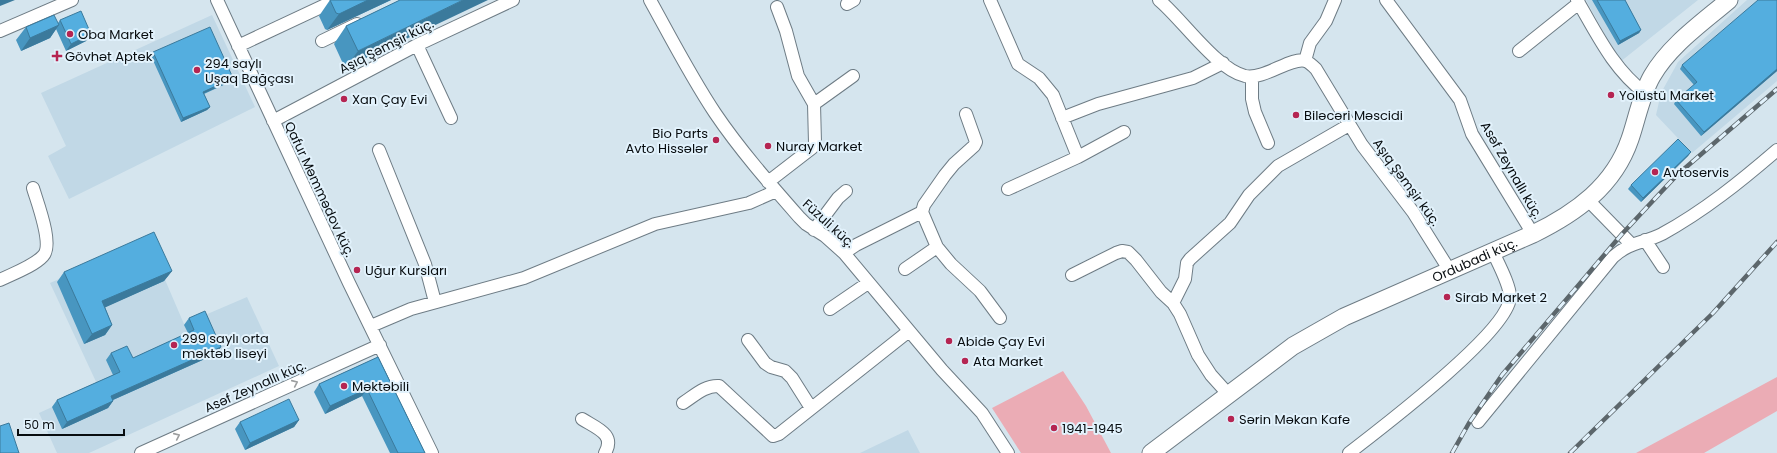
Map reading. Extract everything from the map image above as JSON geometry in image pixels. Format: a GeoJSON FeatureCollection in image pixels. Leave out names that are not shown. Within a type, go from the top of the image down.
{"type":"FeatureCollection","features":[{"type":"Feature","properties":{"kind":"main road","name":"Ordubadi küç."},"geometry":{"type":"LineString","coordinates":[[1150,453],[1293,346],[1319,330],[1344,317],[1533,234],[1568,215],[1588,200],[1607,181],[1624,154],[1651,78],[1667,56],[1679,43],[1729,0]]}},
{"type":"Feature","properties":{"kind":"street"},"geometry":{"type":"LineString","coordinates":[[0,31],[72,0]]}},
{"type":"Feature","properties":{"kind":"street","name":"Qafur Məmmədov küç."},"geometry":{"type":"LineString","coordinates":[[218,0],[349,283],[432,453]]}},
{"type":"Feature","properties":{"kind":"street"},"geometry":{"type":"LineString","coordinates":[[238,46],[336,0]]}},
{"type":"Feature","properties":{"kind":"street","name":"Aşıq Şəmşir küç."},"geometry":{"type":"LineString","coordinates":[[273,121],[417,45],[513,0]]}},
{"type":"Feature","properties":{"kind":"street","name":"Füzuli küç."},"geometry":{"type":"LineString","coordinates":[[650,0],[712,108],[772,186],[799,217],[814,230],[829,239],[844,253],[909,331],[982,413],[1008,453]]}},
{"type":"Feature","properties":{"kind":"street"},"geometry":{"type":"LineString","coordinates":[[990,0],[1018,64],[1039,78],[1052,95],[1078,157]]}},
{"type":"Feature","properties":{"kind":"street"},"geometry":{"type":"LineString","coordinates":[[1159,0],[1185,29],[1223,63],[1243,75],[1252,77],[1262,75],[1294,62],[1305,61],[1310,43],[1326,21],[1335,0]]}},
{"type":"Feature","properties":{"kind":"street","name":"Asəf Zeynallı küç."},"geometry":{"type":"LineString","coordinates":[[1386,0],[1457,96],[1464,110],[1474,138],[1533,234]]}},
{"type":"Feature","properties":{"kind":"street"},"geometry":{"type":"LineString","coordinates":[[1519,51],[1578,1],[1612,60],[1631,83],[1645,93]]}},
{"type":"Feature","properties":{"kind":"street"},"geometry":{"type":"LineString","coordinates":[[371,326],[411,309],[524,278],[654,224],[749,203],[772,186],[812,148],[815,138],[814,104],[798,76],[786,31],[777,7]]}},
{"type":"Feature","properties":{"kind":"street"},"geometry":{"type":"LineString","coordinates":[[322,41],[369,19]]}},
{"type":"Feature","properties":{"kind":"street"},"geometry":{"type":"LineString","coordinates":[[417,45],[452,118]]}},
{"type":"Feature","properties":{"kind":"street","name":"Aşıq Şəmşir küç."},"geometry":{"type":"LineString","coordinates":[[1305,61],[1316,69],[1349,125],[1376,164],[1413,212],[1450,271]]}},
{"type":"Feature","properties":{"kind":"street"},"geometry":{"type":"LineString","coordinates":[[1062,118],[1098,104],[1193,78],[1223,63]]}},
{"type":"Feature","properties":{"kind":"street"},"geometry":{"type":"LineString","coordinates":[[814,104],[853,76]]}},
{"type":"Feature","properties":{"kind":"street"},"geometry":{"type":"LineString","coordinates":[[1252,77],[1252,99],[1255,112],[1268,143]]}},
{"type":"Feature","properties":{"kind":"street"},"geometry":{"type":"LineString","coordinates":[[966,114],[976,142],[974,146],[954,164],[945,175],[924,205],[922,212],[937,247],[951,264],[980,291],[1000,318]]}},
{"type":"Feature","properties":{"kind":"street"},"geometry":{"type":"LineString","coordinates":[[1174,303],[1185,279],[1190,259],[1230,223],[1254,190],[1278,166],[1349,125]]}},
{"type":"Feature","properties":{"kind":"street"},"geometry":{"type":"LineString","coordinates":[[1008,189],[1078,157],[1124,132]]}},
{"type":"Feature","properties":{"kind":"street"},"geometry":{"type":"LineString","coordinates":[[379,150],[425,264],[435,302]]}},
{"type":"Feature","properties":{"kind":"street"},"geometry":{"type":"LineString","coordinates":[[1478,422],[1612,257],[1631,244],[1662,234],[1718,199],[1777,150]]}},
{"type":"Feature","properties":{"kind":"street"},"geometry":{"type":"LineString","coordinates":[[0,280],[37,261],[44,256],[47,250],[41,214],[33,188]]}},
{"type":"Feature","properties":{"kind":"street"},"geometry":{"type":"LineString","coordinates":[[814,230],[838,198],[846,192]]}},
{"type":"Feature","properties":{"kind":"street"},"geometry":{"type":"LineString","coordinates":[[1588,200],[1631,244]]}},
{"type":"Feature","properties":{"kind":"street"},"geometry":{"type":"LineString","coordinates":[[844,253],[856,244],[922,212]]}},
{"type":"Feature","properties":{"kind":"street"},"geometry":{"type":"LineString","coordinates":[[1645,240],[1663,267]]}},
{"type":"Feature","properties":{"kind":"street"},"geometry":{"type":"LineString","coordinates":[[905,269],[937,247]]}},
{"type":"Feature","properties":{"kind":"street"},"geometry":{"type":"LineString","coordinates":[[1072,275],[1116,253],[1122,251],[1128,252],[1161,292],[1174,303],[1202,361],[1211,375],[1229,395]]}},
{"type":"Feature","properties":{"kind":"street"},"geometry":{"type":"LineString","coordinates":[[1349,453],[1470,353],[1504,313],[1508,305],[1509,293],[1493,252]]}},
{"type":"Feature","properties":{"kind":"street"},"geometry":{"type":"LineString","coordinates":[[830,309],[868,283]]}},
{"type":"Feature","properties":{"kind":"street"},"geometry":{"type":"LineString","coordinates":[[682,403],[703,389],[719,386],[773,436],[779,434],[909,331]]}},
{"type":"Feature","properties":{"kind":"street"},"geometry":{"type":"LineString","coordinates":[[748,340],[766,363],[771,367],[784,371],[792,378],[812,408]]}},
{"type":"Feature","properties":{"kind":"street","name":"Asəf Zeynallı küç."},"geometry":{"type":"LineString","coordinates":[[141,453],[380,345]]}},
{"type":"Feature","properties":{"kind":"street"},"geometry":{"type":"LineString","coordinates":[[582,419],[604,434],[608,439],[609,445],[605,453]]}},
{"type":"Feature","properties":{"kind":"shaded area"},"geometry":{"type":"Polygon","coordinates":[[[1586,0],[1698,0],[1620,62],[1586,0]]]}},
{"type":"Feature","properties":{"kind":"shaded area"},"geometry":{"type":"Polygon","coordinates":[[[1747,0],[1777,0],[1777,81],[1692,153],[1656,115],[1661,93],[1678,62],[1747,0]]]}},
{"type":"Feature","properties":{"kind":"shaded area"},"geometry":{"type":"Polygon","coordinates":[[[212,15],[255,107],[69,199],[48,156],[66,146],[41,93],[212,15]]]}},
{"type":"Feature","properties":{"kind":"shaded area","name":"299 saylı orta məktəb liseyi"},"geometry":{"type":"Polygon","coordinates":[[[148,240],[184,324],[247,297],[279,366],[89,453],[57,453],[39,413],[98,386],[50,283],[148,240]]]}},
{"type":"Feature","properties":{"kind":"shaded area"},"geometry":{"type":"Polygon","coordinates":[[[1063,371],[1086,406],[1111,453],[1021,453],[992,408],[1063,371]]]}},
{"type":"Feature","properties":{"kind":"shaded area"},"geometry":{"type":"Polygon","coordinates":[[[1777,377],[1777,411],[1704,453],[1636,453],[1777,377]]]}},
{"type":"Feature","properties":{"kind":"shaded area"},"geometry":{"type":"Polygon","coordinates":[[[908,430],[920,453],[860,453],[908,430]]]}},
{"type":"Feature","properties":{"kind":"building"},"geometry":{"type":"Polygon","coordinates":[[[330,0],[368,0],[339,14],[336,13],[330,0]]]}},
{"type":"Feature","properties":{"kind":"building"},"geometry":{"type":"Polygon","coordinates":[[[400,0],[463,0],[358,51],[346,26],[400,0]]]}},
{"type":"Feature","properties":{"kind":"building"},"geometry":{"type":"Polygon","coordinates":[[[1597,0],[1625,0],[1641,30],[1620,41],[1597,0]]]}},
{"type":"Feature","properties":{"kind":"building"},"geometry":{"type":"Polygon","coordinates":[[[1758,0],[1777,0],[1777,69],[1704,132],[1676,100],[1697,82],[1682,65],[1758,0]]]}},
{"type":"Feature","properties":{"kind":"building"},"geometry":{"type":"Polygon","coordinates":[[[81,11],[91,34],[71,44],[60,20],[81,11]]]}},
{"type":"Feature","properties":{"kind":"building"},"geometry":{"type":"Polygon","coordinates":[[[54,15],[59,25],[30,38],[26,27],[54,15]]]}},
{"type":"Feature","properties":{"kind":"building"},"geometry":{"type":"Polygon","coordinates":[[[210,27],[233,78],[203,92],[210,107],[183,118],[153,52],[210,27]]]}},
{"type":"Feature","properties":{"kind":"building"},"geometry":{"type":"Polygon","coordinates":[[[1678,139],[1691,152],[1643,198],[1631,185],[1678,139]]]}},
{"type":"Feature","properties":{"kind":"building"},"geometry":{"type":"Polygon","coordinates":[[[154,232],[172,271],[102,301],[112,325],[92,334],[64,272],[154,232]]]}},
{"type":"Feature","properties":{"kind":"building"},"geometry":{"type":"Polygon","coordinates":[[[205,311],[221,347],[111,396],[113,401],[67,422],[57,400],[120,372],[111,353],[127,346],[133,358],[194,330],[189,318],[205,311]]]}},
{"type":"Feature","properties":{"kind":"building"},"geometry":{"type":"Polygon","coordinates":[[[378,357],[425,453],[398,453],[367,389],[330,406],[319,384],[378,357]]]}},
{"type":"Feature","properties":{"kind":"building"},"geometry":{"type":"Polygon","coordinates":[[[289,399],[299,420],[250,443],[240,422],[289,399]]]}},
{"type":"Feature","properties":{"kind":"building"},"geometry":{"type":"Polygon","coordinates":[[[9,423],[19,453],[0,453],[0,426],[9,423]]]}},
{"type":"Feature","properties":{"kind":"railway"},"geometry":{"type":"LineString","coordinates":[[1452,453],[1469,423],[1502,375],[1622,234],[1677,175],[1777,89]]}},
{"type":"Feature","properties":{"kind":"railway"},"geometry":{"type":"LineString","coordinates":[[1570,453],[1713,313],[1777,242]]}},
{"type":"Feature","properties":{"kind":"place","name":"Oba Market"},"geometry":{"type":"Point","coordinates":[70,34]}},
{"type":"Feature","properties":{"kind":"place","name":"Gövhət Aptek"},"geometry":{"type":"Point","coordinates":[57,56]}},
{"type":"Feature","properties":{"kind":"place","name":"294 saylı Uşaq Bağçası"},"geometry":{"type":"Point","coordinates":[197,70]}},
{"type":"Feature","properties":{"kind":"place","name":"Yolüstü Market"},"geometry":{"type":"Point","coordinates":[1611,95]}},
{"type":"Feature","properties":{"kind":"place","name":"Xan Çay Evi"},"geometry":{"type":"Point","coordinates":[344,99]}},
{"type":"Feature","properties":{"kind":"place","name":"Biləcəri Məscidi"},"geometry":{"type":"Point","coordinates":[1296,115]}},
{"type":"Feature","properties":{"kind":"place","name":"Bio Parts Avto Hissələr"},"geometry":{"type":"Point","coordinates":[716,140]}},
{"type":"Feature","properties":{"kind":"place","name":"Nuray Market"},"geometry":{"type":"Point","coordinates":[768,146]}},
{"type":"Feature","properties":{"kind":"place","name":"Avtoservis"},"geometry":{"type":"Point","coordinates":[1655,172]}},
{"type":"Feature","properties":{"kind":"place","name":"Uğur Kursları"},"geometry":{"type":"Point","coordinates":[357,270]}},
{"type":"Feature","properties":{"kind":"place","name":"Sirab Market 2"},"geometry":{"type":"Point","coordinates":[1447,297]}},
{"type":"Feature","properties":{"kind":"place","name":"Abidə Çay Evi"},"geometry":{"type":"Point","coordinates":[949,341]}},
{"type":"Feature","properties":{"kind":"place","name":"299 saylı orta məktəb liseyi"},"geometry":{"type":"Point","coordinates":[174,345]}},
{"type":"Feature","properties":{"kind":"place","name":"Ata Market"},"geometry":{"type":"Point","coordinates":[965,361]}},
{"type":"Feature","properties":{"kind":"place","name":"Məktəbili"},"geometry":{"type":"Point","coordinates":[344,386]}},
{"type":"Feature","properties":{"kind":"place","name":"Sərin Məkan Kafe"},"geometry":{"type":"Point","coordinates":[1231,419]}},
{"type":"Feature","properties":{"kind":"place","name":"1941-1945"},"geometry":{"type":"Point","coordinates":[1054,428]}}]}
